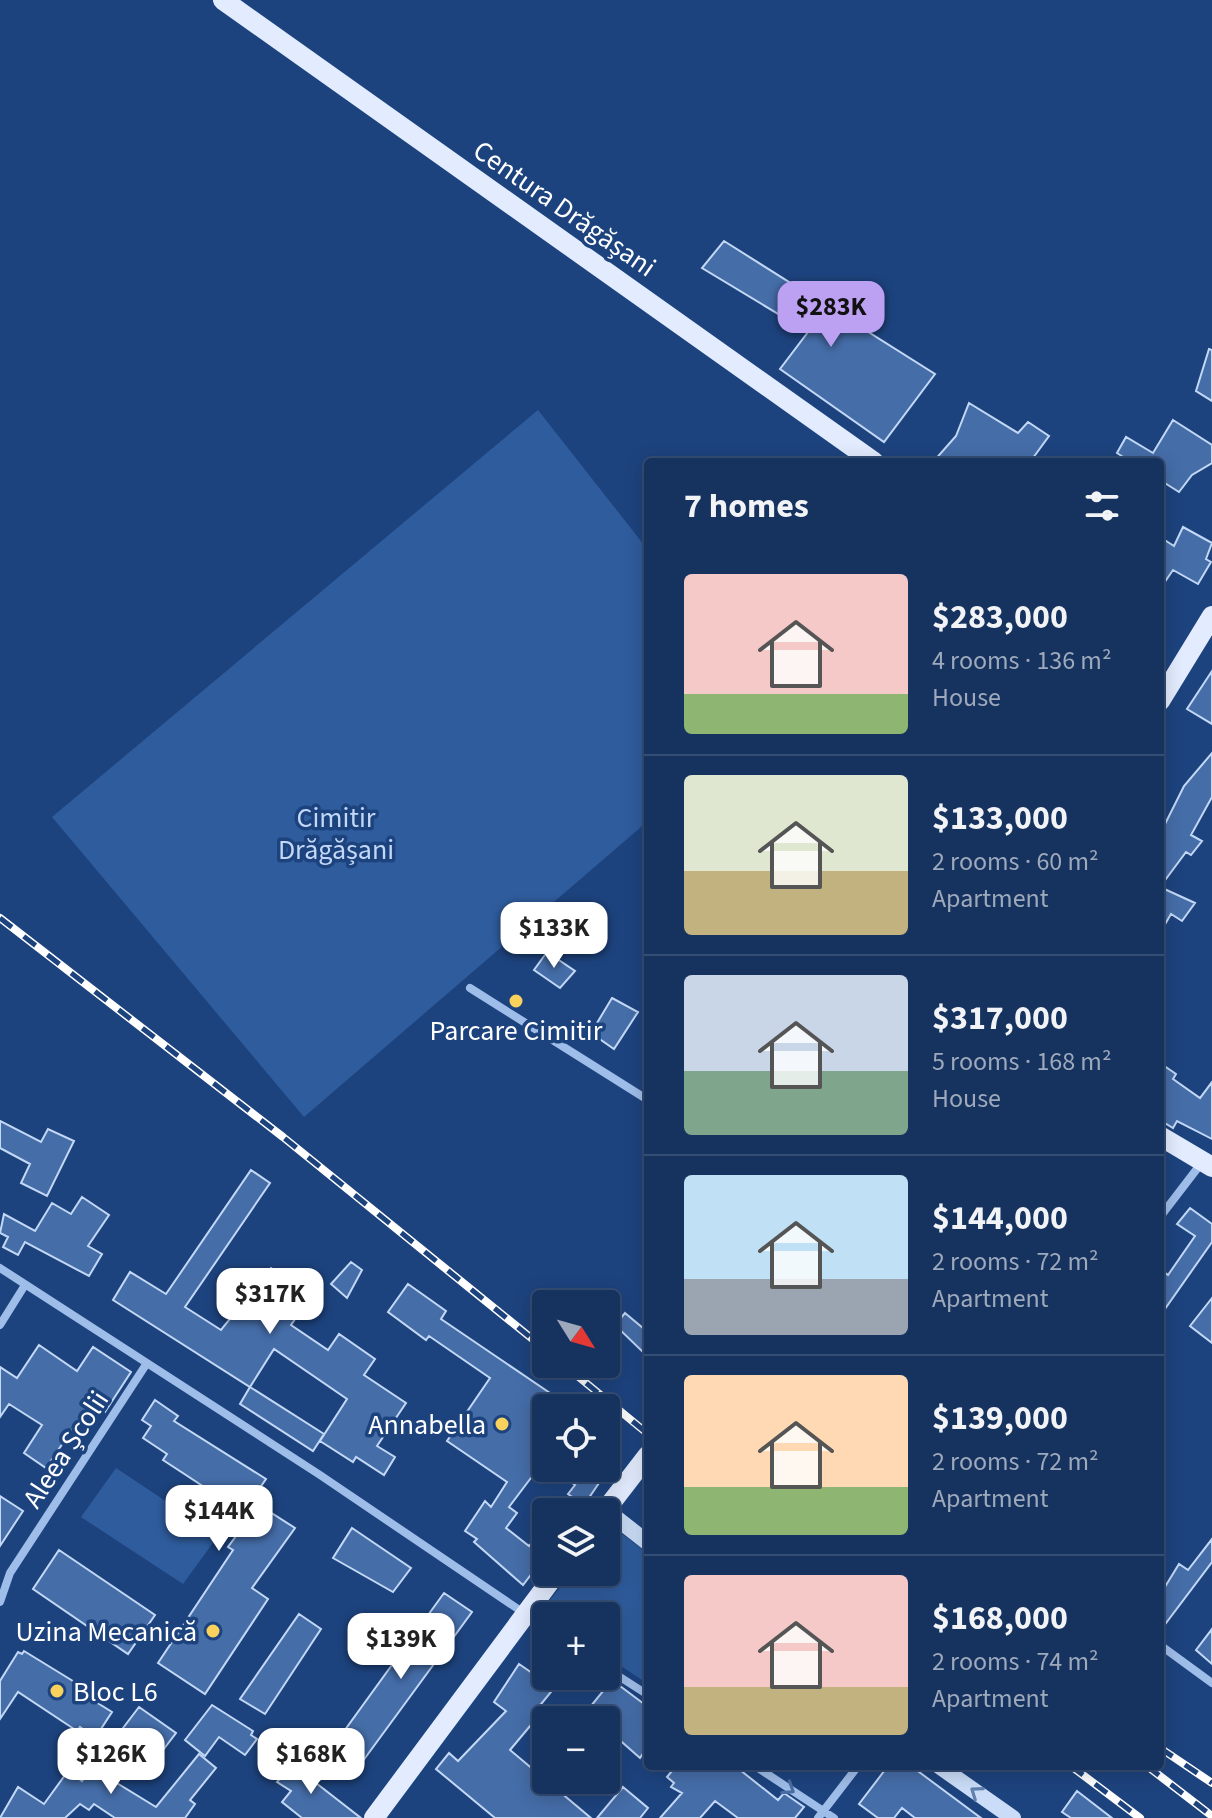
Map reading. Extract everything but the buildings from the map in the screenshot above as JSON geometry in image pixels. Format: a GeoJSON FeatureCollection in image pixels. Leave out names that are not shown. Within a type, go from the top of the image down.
{"type":"FeatureCollection","features":[{"type":"Feature","properties":{"kind":"main road","name":"Centura Drăgășani"},"geometry":{"type":"LineString","coordinates":[[223,0],[868,458]]}},
{"type":"Feature","properties":{"kind":"main road"},"geometry":{"type":"LineString","coordinates":[[1167,672],[1212,616]]}},
{"type":"Feature","properties":{"kind":"main road"},"geometry":{"type":"LineString","coordinates":[[1164,1138],[1208,1164]]}},
{"type":"Feature","properties":{"kind":"main road"},"geometry":{"type":"LineString","coordinates":[[615,1498],[644,1460]]}},
{"type":"Feature","properties":{"kind":"main road"},"geometry":{"type":"LineString","coordinates":[[374,1818],[546,1586]]}},
{"type":"Feature","properties":{"kind":"street"},"geometry":{"type":"LineString","coordinates":[[470,988],[644,1097]]}},
{"type":"Feature","properties":{"kind":"street"},"geometry":{"type":"LineString","coordinates":[[1164,1213],[1208,1164]]}},
{"type":"Feature","properties":{"kind":"street"},"geometry":{"type":"LineString","coordinates":[[0,1268],[532,1619]]}},
{"type":"Feature","properties":{"kind":"street"},"geometry":{"type":"LineString","coordinates":[[0,1325],[25,1285]]}},
{"type":"Feature","properties":{"kind":"street","name":"Aleea Școlii"},"geometry":{"type":"LineString","coordinates":[[0,1602],[10,1573],[147,1363]]}},
{"type":"Feature","properties":{"kind":"street"},"geometry":{"type":"LineString","coordinates":[[620,1522],[644,1540]]}},
{"type":"Feature","properties":{"kind":"street"},"geometry":{"type":"LineString","coordinates":[[1164,1648],[1212,1683]]}},
{"type":"Feature","properties":{"kind":"street"},"geometry":{"type":"LineString","coordinates":[[620,1677],[644,1692]]}},
{"type":"Feature","properties":{"kind":"street"},"geometry":{"type":"LineString","coordinates":[[760,1770],[821,1815],[834,1818]]}},
{"type":"Feature","properties":{"kind":"street"},"geometry":{"type":"LineString","coordinates":[[821,1815],[855,1770]]}},
{"type":"Feature","properties":{"kind":"street"},"geometry":{"type":"LineString","coordinates":[[945,1770],[1013,1818]]}},
{"type":"Feature","properties":{"kind":"green space","name":"Cimitir Drăgășani"},"geometry":{"type":"Polygon","coordinates":[[[538,410],[644,545],[644,824],[304,1117],[52,817],[538,410]]]}},
{"type":"Feature","properties":{"kind":"green space"},"geometry":{"type":"Polygon","coordinates":[[[116,1468],[218,1536],[183,1584],[81,1517],[116,1468]]]}},
{"type":"Feature","properties":{"kind":"green space"},"geometry":{"type":"Polygon","coordinates":[[[620,1532],[644,1551],[644,1681],[620,1665],[620,1602],[549,1601],[561,1586],[620,1586],[620,1532]]]}},
{"type":"Feature","properties":{"kind":"railway"},"geometry":{"type":"LineString","coordinates":[[0,918],[283,1137],[532,1339]]}},
{"type":"Feature","properties":{"kind":"railway"},"geometry":{"type":"LineString","coordinates":[[580,1378],[644,1431]]}},
{"type":"Feature","properties":{"kind":"railway"},"geometry":{"type":"LineString","coordinates":[[1164,1751],[1212,1783]]}},
{"type":"Feature","properties":{"kind":"railway"},"geometry":{"type":"LineString","coordinates":[[1076,1770],[1140,1818]]}},
{"type":"Feature","properties":{"kind":"railway"},"geometry":{"type":"LineString","coordinates":[[1152,1770],[1212,1816]]}},
{"type":"Feature","properties":{"kind":"place","name":"Parcare Cimitir"},"geometry":{"type":"Point","coordinates":[516,1001]}},
{"type":"Feature","properties":{"kind":"place","name":"Annabella"},"geometry":{"type":"Point","coordinates":[502,1424]}},
{"type":"Feature","properties":{"kind":"place","name":"Uzina Mecanică"},"geometry":{"type":"Point","coordinates":[213,1631]}},
{"type":"Feature","properties":{"kind":"place","name":"Bloc L6"},"geometry":{"type":"Point","coordinates":[57,1691]}}]}
